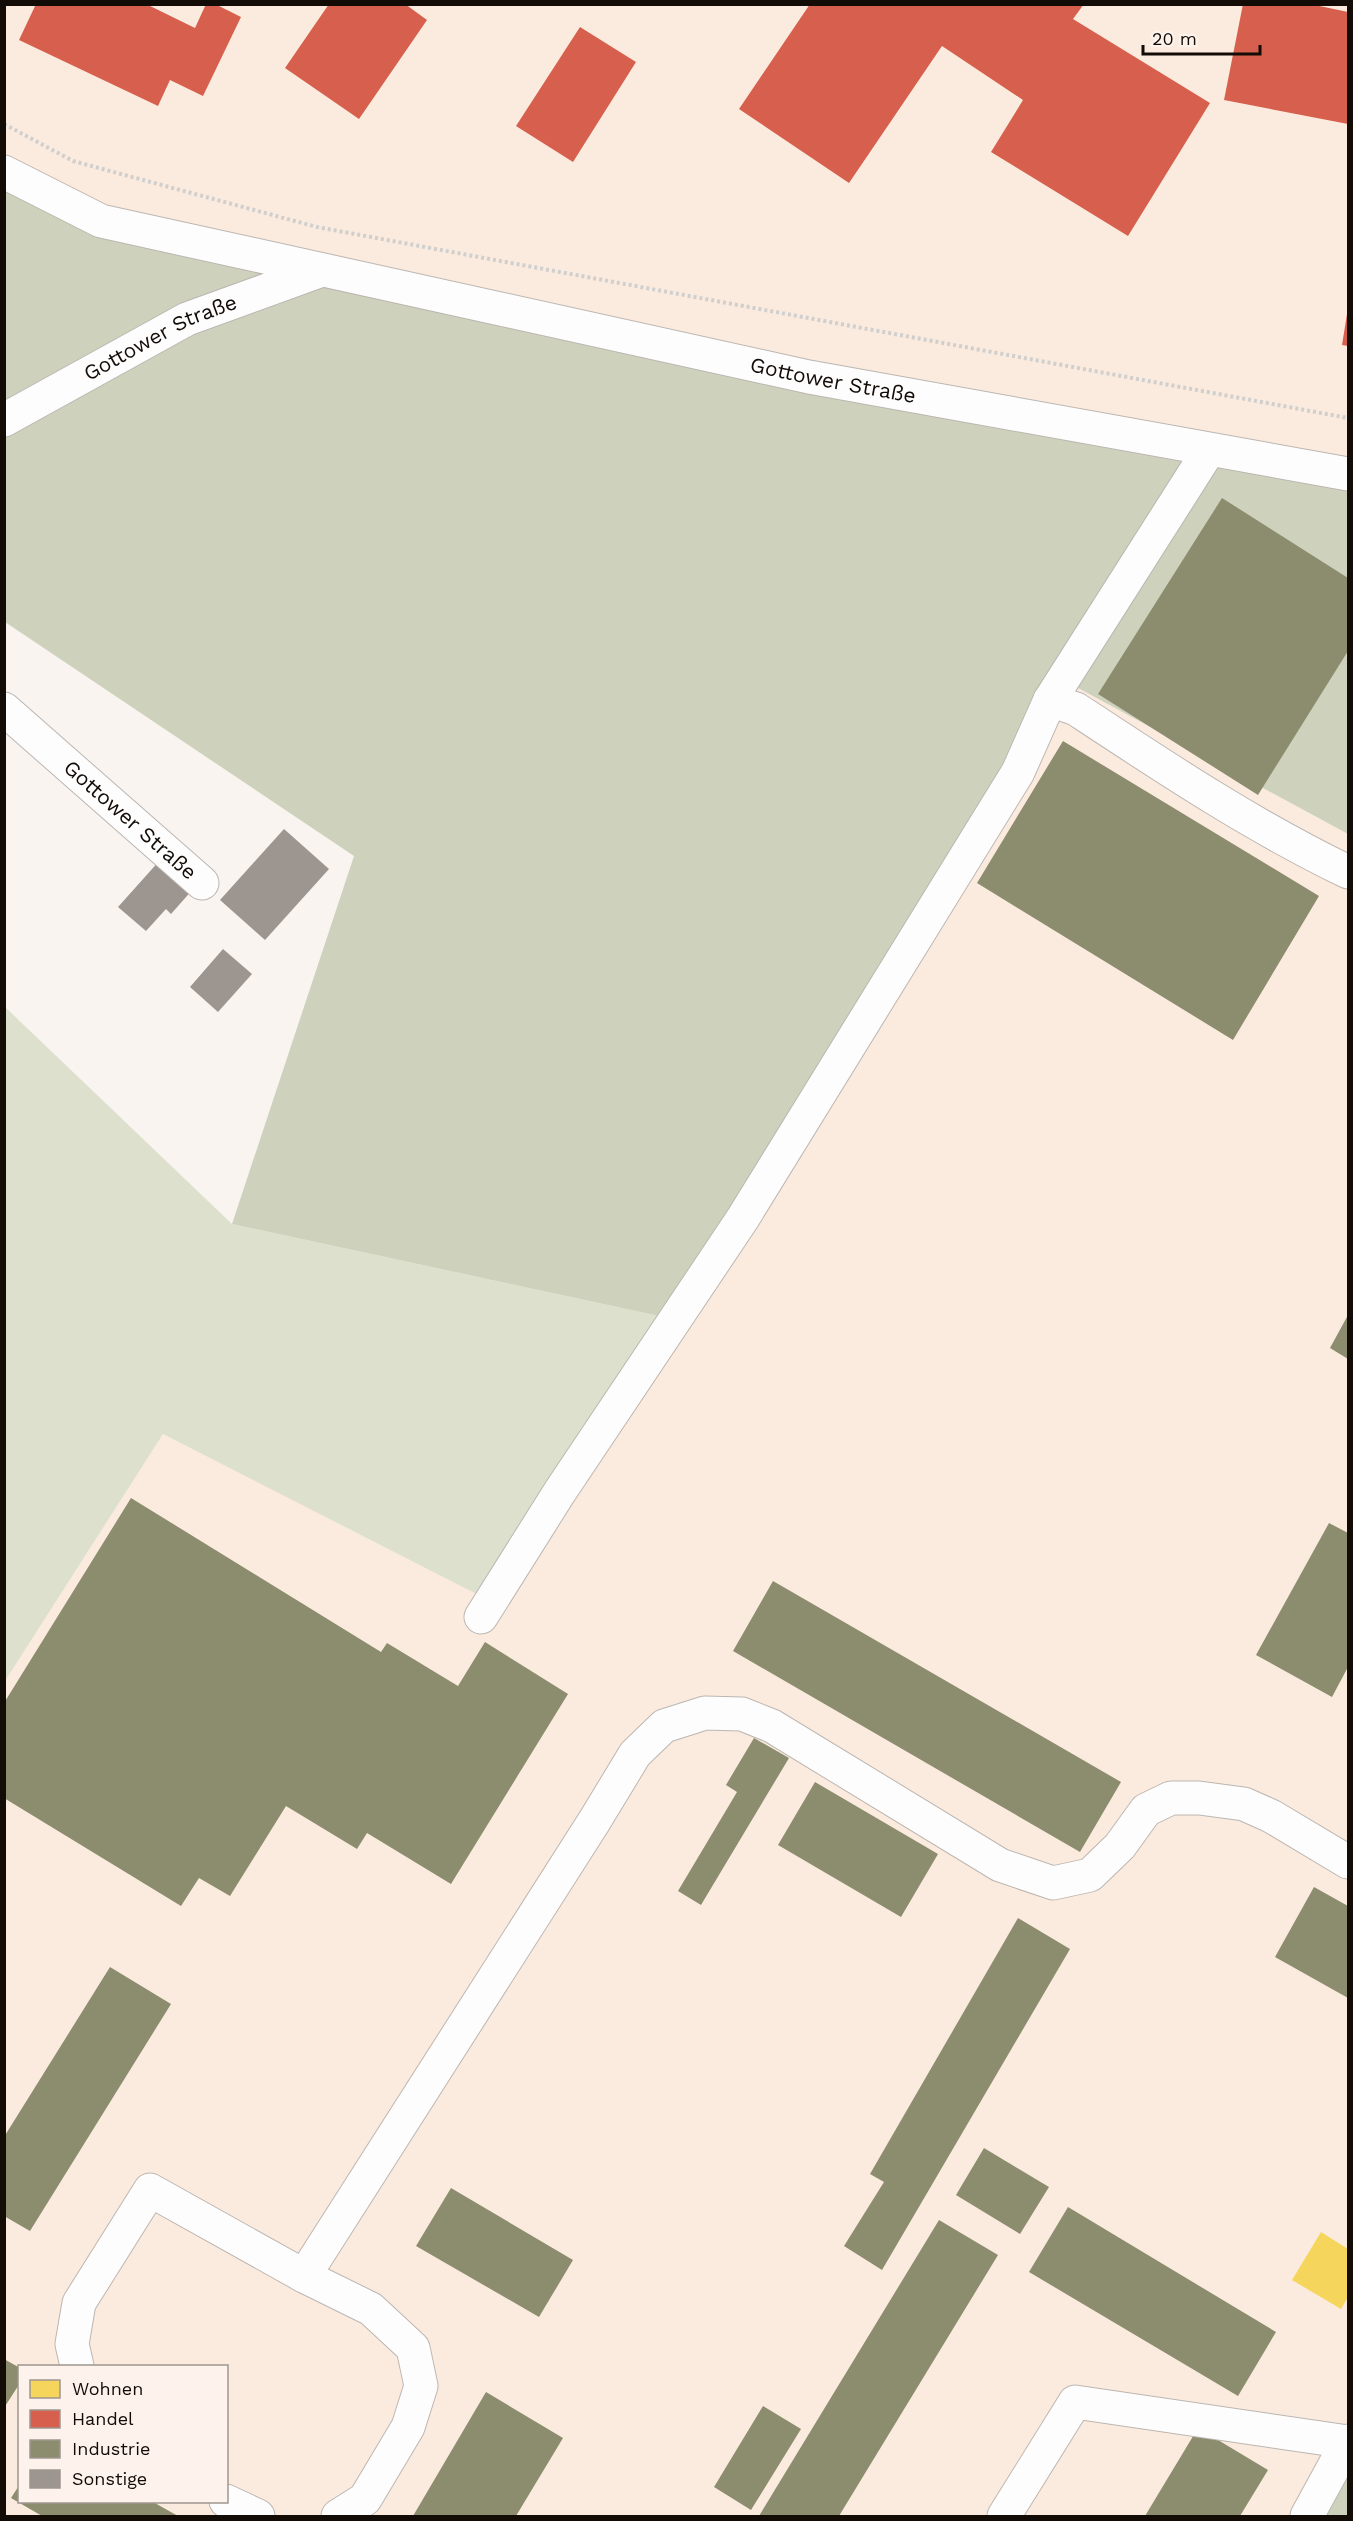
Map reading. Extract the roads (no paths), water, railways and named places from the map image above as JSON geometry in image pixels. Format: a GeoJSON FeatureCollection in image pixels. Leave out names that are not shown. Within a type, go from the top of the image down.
{"type":"FeatureCollection","features":[{"type":"Feature","properties":{"kind":"street","name":"Gottower Straße"},"geometry":{"type":"LineString","coordinates":[[4,172],[101,221],[809,377],[1348,474]]}},
{"type":"Feature","properties":{"kind":"street","name":"Gottower Straße"},"geometry":{"type":"LineString","coordinates":[[4,420],[187,319],[322,270]]}},
{"type":"Feature","properties":{"kind":"street"},"geometry":{"type":"LineString","coordinates":[[481,1617],[558,1493],[743,1218],[1018,772],[1050,700],[1209,450]]}},
{"type":"Feature","properties":{"kind":"street"},"geometry":{"type":"LineString","coordinates":[[1050,700],[1076,710],[1220,804],[1348,872]]}},
{"type":"Feature","properties":{"kind":"street","name":"Gottower Straße"},"geometry":{"type":"LineString","coordinates":[[4,709],[202,883]]}},
{"type":"Feature","properties":{"kind":"street"},"geometry":{"type":"LineString","coordinates":[[304,2276],[635,1754],[664,1726],[705,1713],[742,1714],[772,1726],[1000,1865],[1053,1883],[1090,1875],[1120,1846],[1146,1810],[1171,1798],[1199,1798],[1244,1804],[1271,1816],[1348,1862]]}},
{"type":"Feature","properties":{"kind":"street"},"geometry":{"type":"LineString","coordinates":[[76,2365],[72,2344],[79,2303],[150,2190],[304,2276],[371,2309],[413,2348],[421,2386],[408,2427],[365,2499],[338,2517]]}},
{"type":"Feature","properties":{"kind":"street"},"geometry":{"type":"LineString","coordinates":[[1004,2517],[1076,2402],[1348,2441],[1307,2517]]}},
{"type":"Feature","properties":{"kind":"street"},"geometry":{"type":"LineString","coordinates":[[228,2502],[258,2517]]}}]}
